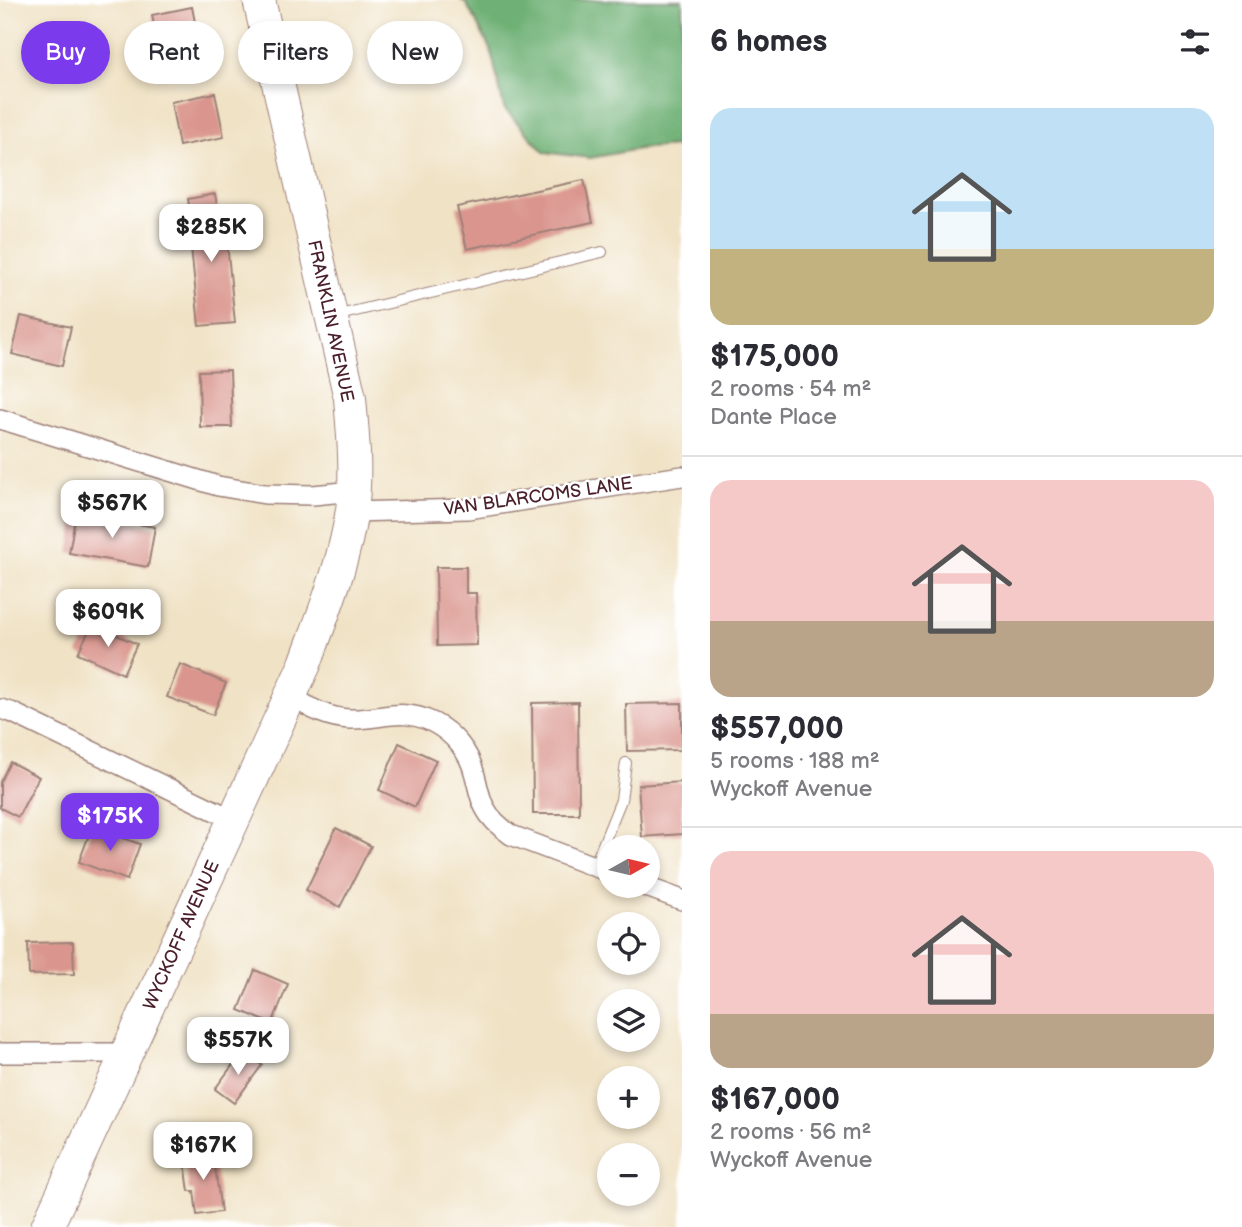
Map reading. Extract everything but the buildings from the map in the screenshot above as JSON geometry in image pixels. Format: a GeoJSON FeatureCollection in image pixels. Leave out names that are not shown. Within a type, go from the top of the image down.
{"type":"FeatureCollection","features":[{"type":"Feature","properties":{"kind":"main road","name":"FRANKLIN AVENUE"},"geometry":{"type":"LineString","coordinates":[[259,0],[350,398],[354,444],[353,501],[339,569],[313,641]]}},
{"type":"Feature","properties":{"kind":"main road","name":"WYCKOFF AVENUE"},"geometry":{"type":"LineString","coordinates":[[47,1227],[313,641]]}},
{"type":"Feature","properties":{"kind":"street","name":"VAN BLARCOMS LANE"},"geometry":{"type":"LineString","coordinates":[[0,419],[218,486],[265,494],[313,495],[353,501],[468,509],[682,476]]}},
{"type":"Feature","properties":{"kind":"street"},"geometry":{"type":"LineString","coordinates":[[290,695],[308,708],[328,716],[351,719],[393,713],[413,715],[434,723],[451,735],[465,751],[474,770],[479,794],[486,810],[498,825],[511,835],[597,867]]}},
{"type":"Feature","properties":{"kind":"street"},"geometry":{"type":"LineString","coordinates":[[0,709],[234,820]]}},
{"type":"Feature","properties":{"kind":"street"},"geometry":{"type":"LineString","coordinates":[[660,892],[682,900]]}},
{"type":"Feature","properties":{"kind":"street"},"geometry":{"type":"LineString","coordinates":[[0,1053],[128,1053]]}},
{"type":"Feature","properties":{"kind":"lane"},"geometry":{"type":"LineString","coordinates":[[331,317],[602,252]]}},
{"type":"Feature","properties":{"kind":"lane"},"geometry":{"type":"LineString","coordinates":[[611,835],[621,800],[626,763]]}},
{"type":"Feature","properties":{"kind":"green space"},"geometry":{"type":"Polygon","coordinates":[[[461,0],[682,0],[682,146],[644,148],[590,158],[544,152],[504,108],[491,51],[474,17],[461,0]]]}}]}
